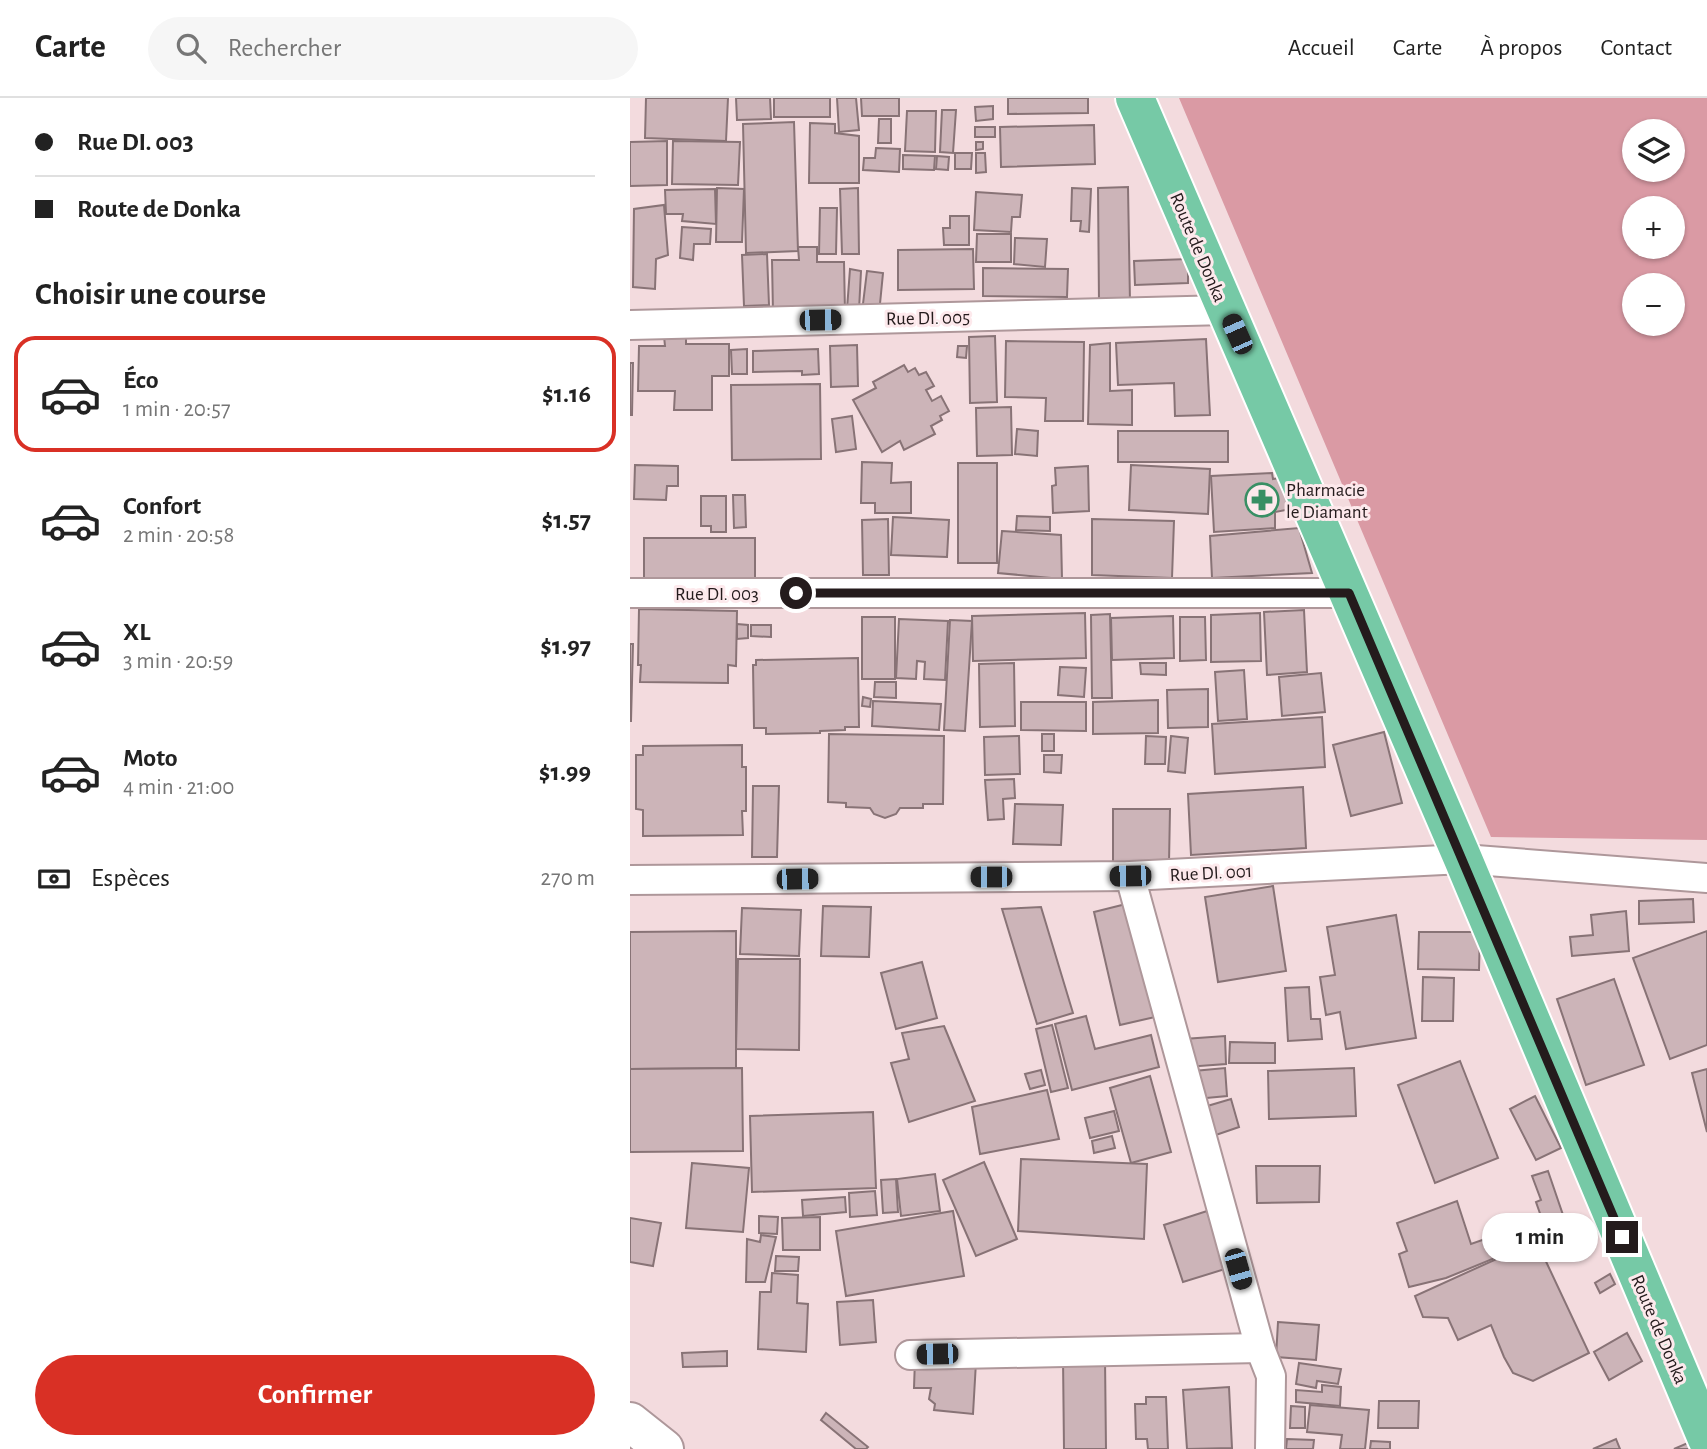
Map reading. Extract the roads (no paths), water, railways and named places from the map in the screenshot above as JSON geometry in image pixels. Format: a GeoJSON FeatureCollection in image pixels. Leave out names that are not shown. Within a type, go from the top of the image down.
{"type":"FeatureCollection","features":[{"type":"Feature","properties":{"kind":"main road","name":"Route de Donka"},"geometry":{"type":"LineString","coordinates":[[1135,98],[1463,859],[1707,1439]]}},
{"type":"Feature","properties":{"kind":"main road"},"geometry":{"type":"LineString","coordinates":[[630,1422],[664,1449]]}},
{"type":"Feature","properties":{"kind":"street","name":"Rue DI. 005"},"geometry":{"type":"LineString","coordinates":[[630,325],[1227,310]]}},
{"type":"Feature","properties":{"kind":"street","name":"Rue DI. 003"},"geometry":{"type":"LineString","coordinates":[[630,593],[1349,593]]}},
{"type":"Feature","properties":{"kind":"street","name":"Rue DI. 001"},"geometry":{"type":"LineString","coordinates":[[630,880],[1130,876],[1463,859],[1707,878]]}},
{"type":"Feature","properties":{"kind":"street"},"geometry":{"type":"LineString","coordinates":[[1130,876],[1260,1348],[1271,1376],[1270,1449]]}},
{"type":"Feature","properties":{"kind":"street"},"geometry":{"type":"LineString","coordinates":[[910,1355],[1260,1348]]}},
{"type":"Feature","properties":{"kind":"place","name":"Pharmacie le Diamant"},"geometry":{"type":"Point","coordinates":[1262,500]}}]}
